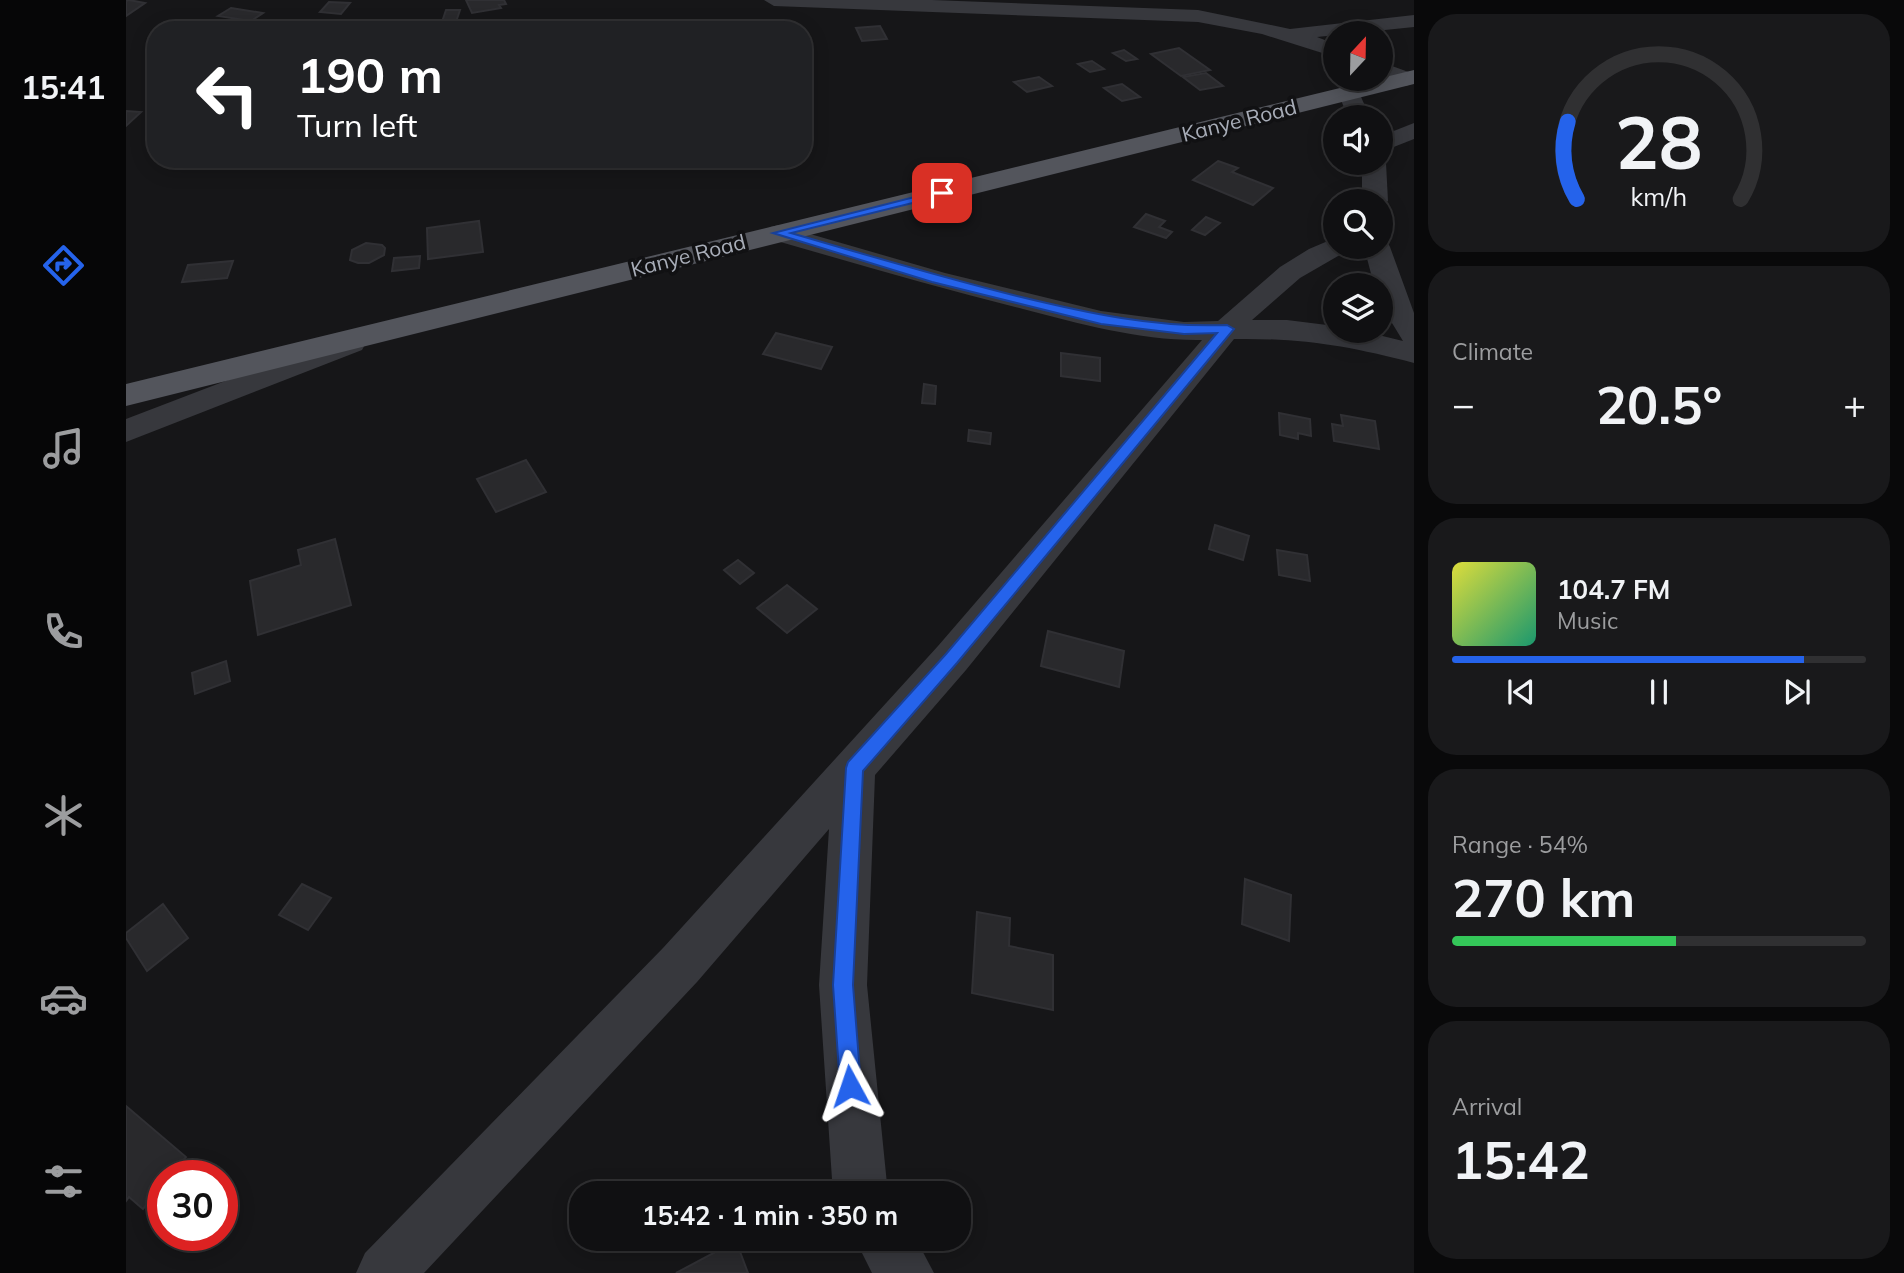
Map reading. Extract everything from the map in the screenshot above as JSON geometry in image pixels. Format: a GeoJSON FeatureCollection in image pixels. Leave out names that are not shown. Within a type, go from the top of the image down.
{"type":"FeatureCollection","features":[{"type":"Feature","properties":{"kind":"main road","name":"Kanye Road"},"geometry":{"type":"LineString","coordinates":[[1354,105],[1410,78]]}},
{"type":"Feature","properties":{"kind":"main road","name":"Kanye Road"},"geometry":{"type":"LineString","coordinates":[[126,395],[779,233],[1323,112]]}},
{"type":"Feature","properties":{"kind":"street"},"geometry":{"type":"LineString","coordinates":[[775,0],[1198,16],[1244,22],[1287,32],[1323,46]]}},
{"type":"Feature","properties":{"kind":"street"},"geometry":{"type":"LineString","coordinates":[[1145,0],[1198,16]]}},
{"type":"Feature","properties":{"kind":"street"},"geometry":{"type":"LineString","coordinates":[[1287,32],[1356,29],[1414,21]]}},
{"type":"Feature","properties":{"kind":"street"},"geometry":{"type":"LineString","coordinates":[[1393,73],[1410,78]]}},
{"type":"Feature","properties":{"kind":"street"},"geometry":{"type":"LineString","coordinates":[[1393,140],[1414,130]]}},
{"type":"Feature","properties":{"kind":"street"},"geometry":{"type":"LineString","coordinates":[[779,233],[936,279],[1101,320],[1184,331],[1287,329],[1344,336],[1414,353]]}},
{"type":"Feature","properties":{"kind":"street"},"geometry":{"type":"LineString","coordinates":[[385,1273],[680,965],[952,658],[1227,329],[1268,287],[1304,261],[1323,252]]}},
{"type":"Feature","properties":{"kind":"street"},"geometry":{"type":"LineString","coordinates":[[1381,259],[1407,328],[1414,335]]}},
{"type":"Feature","properties":{"kind":"street"},"geometry":{"type":"LineString","coordinates":[[126,431],[376,333]]}},
{"type":"Feature","properties":{"kind":"street"},"geometry":{"type":"LineString","coordinates":[[854,768],[843,985],[857,1181]]}},
{"type":"Feature","properties":{"kind":"street"},"geometry":{"type":"LineString","coordinates":[[891,1251],[905,1273]]}},
{"type":"Feature","properties":{"kind":"building"},"geometry":{"type":"Polygon","coordinates":[[[466,0],[504,0],[506,4],[499,5],[501,8],[472,13],[466,0]]]}},
{"type":"Feature","properties":{"kind":"building"},"geometry":{"type":"Polygon","coordinates":[[[126,1],[145,3],[126,16],[126,1]]]}},
{"type":"Feature","properties":{"kind":"building"},"geometry":{"type":"Polygon","coordinates":[[[329,2],[350,3],[341,14],[320,12],[329,2]]]}},
{"type":"Feature","properties":{"kind":"building"},"geometry":{"type":"Polygon","coordinates":[[[231,8],[263,13],[251,21],[218,16],[231,8]]]}},
{"type":"Feature","properties":{"kind":"building"},"geometry":{"type":"Polygon","coordinates":[[[446,10],[460,10],[456,21],[442,21],[446,10]]]}},
{"type":"Feature","properties":{"kind":"building"},"geometry":{"type":"Polygon","coordinates":[[[880,26],[887,39],[862,41],[856,28],[880,26]]]}},
{"type":"Feature","properties":{"kind":"building"},"geometry":{"type":"Polygon","coordinates":[[[1179,48],[1210,70],[1181,76],[1151,54],[1179,48]]]}},
{"type":"Feature","properties":{"kind":"building"},"geometry":{"type":"Polygon","coordinates":[[[1124,50],[1137,59],[1126,61],[1113,53],[1124,50]]]}},
{"type":"Feature","properties":{"kind":"building"},"geometry":{"type":"Polygon","coordinates":[[[1092,61],[1104,69],[1090,72],[1078,64],[1092,61]]]}},
{"type":"Feature","properties":{"kind":"building"},"geometry":{"type":"Polygon","coordinates":[[[1206,73],[1223,86],[1200,90],[1183,77],[1206,73]]]}},
{"type":"Feature","properties":{"kind":"building"},"geometry":{"type":"Polygon","coordinates":[[[1039,77],[1052,86],[1027,92],[1014,82],[1039,77]]]}},
{"type":"Feature","properties":{"kind":"building"},"geometry":{"type":"Polygon","coordinates":[[[1122,84],[1140,97],[1122,101],[1104,88],[1122,84]]]}},
{"type":"Feature","properties":{"kind":"building"},"geometry":{"type":"Polygon","coordinates":[[[126,111],[141,112],[126,126],[126,111]]]}},
{"type":"Feature","properties":{"kind":"building"},"geometry":{"type":"Polygon","coordinates":[[[1218,161],[1238,168],[1232,172],[1273,188],[1253,205],[1193,180],[1218,161]]]}},
{"type":"Feature","properties":{"kind":"building"},"geometry":{"type":"Polygon","coordinates":[[[1146,214],[1165,221],[1159,227],[1172,232],[1166,238],[1134,227],[1146,214]]]}},
{"type":"Feature","properties":{"kind":"building"},"geometry":{"type":"Polygon","coordinates":[[[1206,217],[1220,223],[1205,235],[1192,230],[1206,217]]]}},
{"type":"Feature","properties":{"kind":"building"},"geometry":{"type":"Polygon","coordinates":[[[479,221],[483,252],[428,259],[427,228],[479,221]]]}},
{"type":"Feature","properties":{"kind":"building"},"geometry":{"type":"Polygon","coordinates":[[[366,243],[382,245],[385,248],[384,255],[369,263],[350,260],[352,250],[366,243]]]}},
{"type":"Feature","properties":{"kind":"building"},"geometry":{"type":"Polygon","coordinates":[[[420,256],[419,268],[392,271],[394,258],[420,256]]]}},
{"type":"Feature","properties":{"kind":"building"},"geometry":{"type":"Polygon","coordinates":[[[233,261],[227,278],[182,282],[188,265],[233,261]]]}},
{"type":"Feature","properties":{"kind":"building"},"geometry":{"type":"Polygon","coordinates":[[[776,333],[832,347],[821,369],[763,354],[776,333]]]}},
{"type":"Feature","properties":{"kind":"building"},"geometry":{"type":"Polygon","coordinates":[[[1061,353],[1100,358],[1100,381],[1061,376],[1061,353]]]}},
{"type":"Feature","properties":{"kind":"building"},"geometry":{"type":"Polygon","coordinates":[[[924,384],[936,386],[935,404],[922,403],[924,384]]]}},
{"type":"Feature","properties":{"kind":"building"},"geometry":{"type":"Polygon","coordinates":[[[1279,413],[1310,419],[1311,436],[1298,433],[1298,439],[1280,435],[1279,413]]]}},
{"type":"Feature","properties":{"kind":"building"},"geometry":{"type":"Polygon","coordinates":[[[1341,415],[1375,421],[1379,449],[1334,441],[1332,424],[1343,426],[1341,415]]]}},
{"type":"Feature","properties":{"kind":"building"},"geometry":{"type":"Polygon","coordinates":[[[969,430],[991,433],[990,444],[968,441],[969,430]]]}},
{"type":"Feature","properties":{"kind":"building"},"geometry":{"type":"Polygon","coordinates":[[[526,460],[546,492],[496,512],[477,479],[526,460]]]}},
{"type":"Feature","properties":{"kind":"building"},"geometry":{"type":"Polygon","coordinates":[[[1215,525],[1249,536],[1243,560],[1209,549],[1215,525]]]}},
{"type":"Feature","properties":{"kind":"building"},"geometry":{"type":"Polygon","coordinates":[[[335,539],[351,605],[258,635],[250,581],[301,565],[298,550],[335,539]]]}},
{"type":"Feature","properties":{"kind":"building"},"geometry":{"type":"Polygon","coordinates":[[[1277,550],[1307,555],[1310,581],[1279,575],[1277,550]]]}},
{"type":"Feature","properties":{"kind":"building"},"geometry":{"type":"Polygon","coordinates":[[[738,560],[754,573],[740,584],[724,570],[738,560]]]}},
{"type":"Feature","properties":{"kind":"building"},"geometry":{"type":"Polygon","coordinates":[[[787,585],[817,609],[787,633],[757,608],[787,585]]]}},
{"type":"Feature","properties":{"kind":"building"},"geometry":{"type":"Polygon","coordinates":[[[1048,631],[1124,651],[1119,687],[1041,666],[1048,631]]]}},
{"type":"Feature","properties":{"kind":"building"},"geometry":{"type":"Polygon","coordinates":[[[226,661],[230,681],[195,694],[192,673],[226,661]]]}},
{"type":"Feature","properties":{"kind":"building"},"geometry":{"type":"Polygon","coordinates":[[[1245,879],[1291,895],[1289,941],[1242,924],[1245,879]]]}},
{"type":"Feature","properties":{"kind":"building"},"geometry":{"type":"Polygon","coordinates":[[[302,884],[331,898],[308,930],[279,915],[302,884]]]}},
{"type":"Feature","properties":{"kind":"building"},"geometry":{"type":"Polygon","coordinates":[[[163,904],[188,938],[147,971],[126,938],[126,933],[163,904]]]}},
{"type":"Feature","properties":{"kind":"building"},"geometry":{"type":"Polygon","coordinates":[[[977,912],[1010,918],[1009,946],[1053,955],[1053,1010],[972,993],[977,912]]]}},
{"type":"Feature","properties":{"kind":"building"},"geometry":{"type":"Polygon","coordinates":[[[126,1106],[186,1157],[183,1160],[147,1160],[147,1204],[143,1209],[129,1197],[126,1201],[126,1106]]]}},
{"type":"Feature","properties":{"kind":"building"},"geometry":{"type":"Polygon","coordinates":[[[717,1251],[740,1251],[748,1273],[676,1273],[717,1251]]]}},
{"type":"Feature","properties":{"kind":"route"},"geometry":{"type":"LineString","coordinates":[[850,1086],[843,985],[854,768],[952,658],[1227,329],[1184,331],[1101,320],[936,279],[779,233],[942,193]]}}]}
